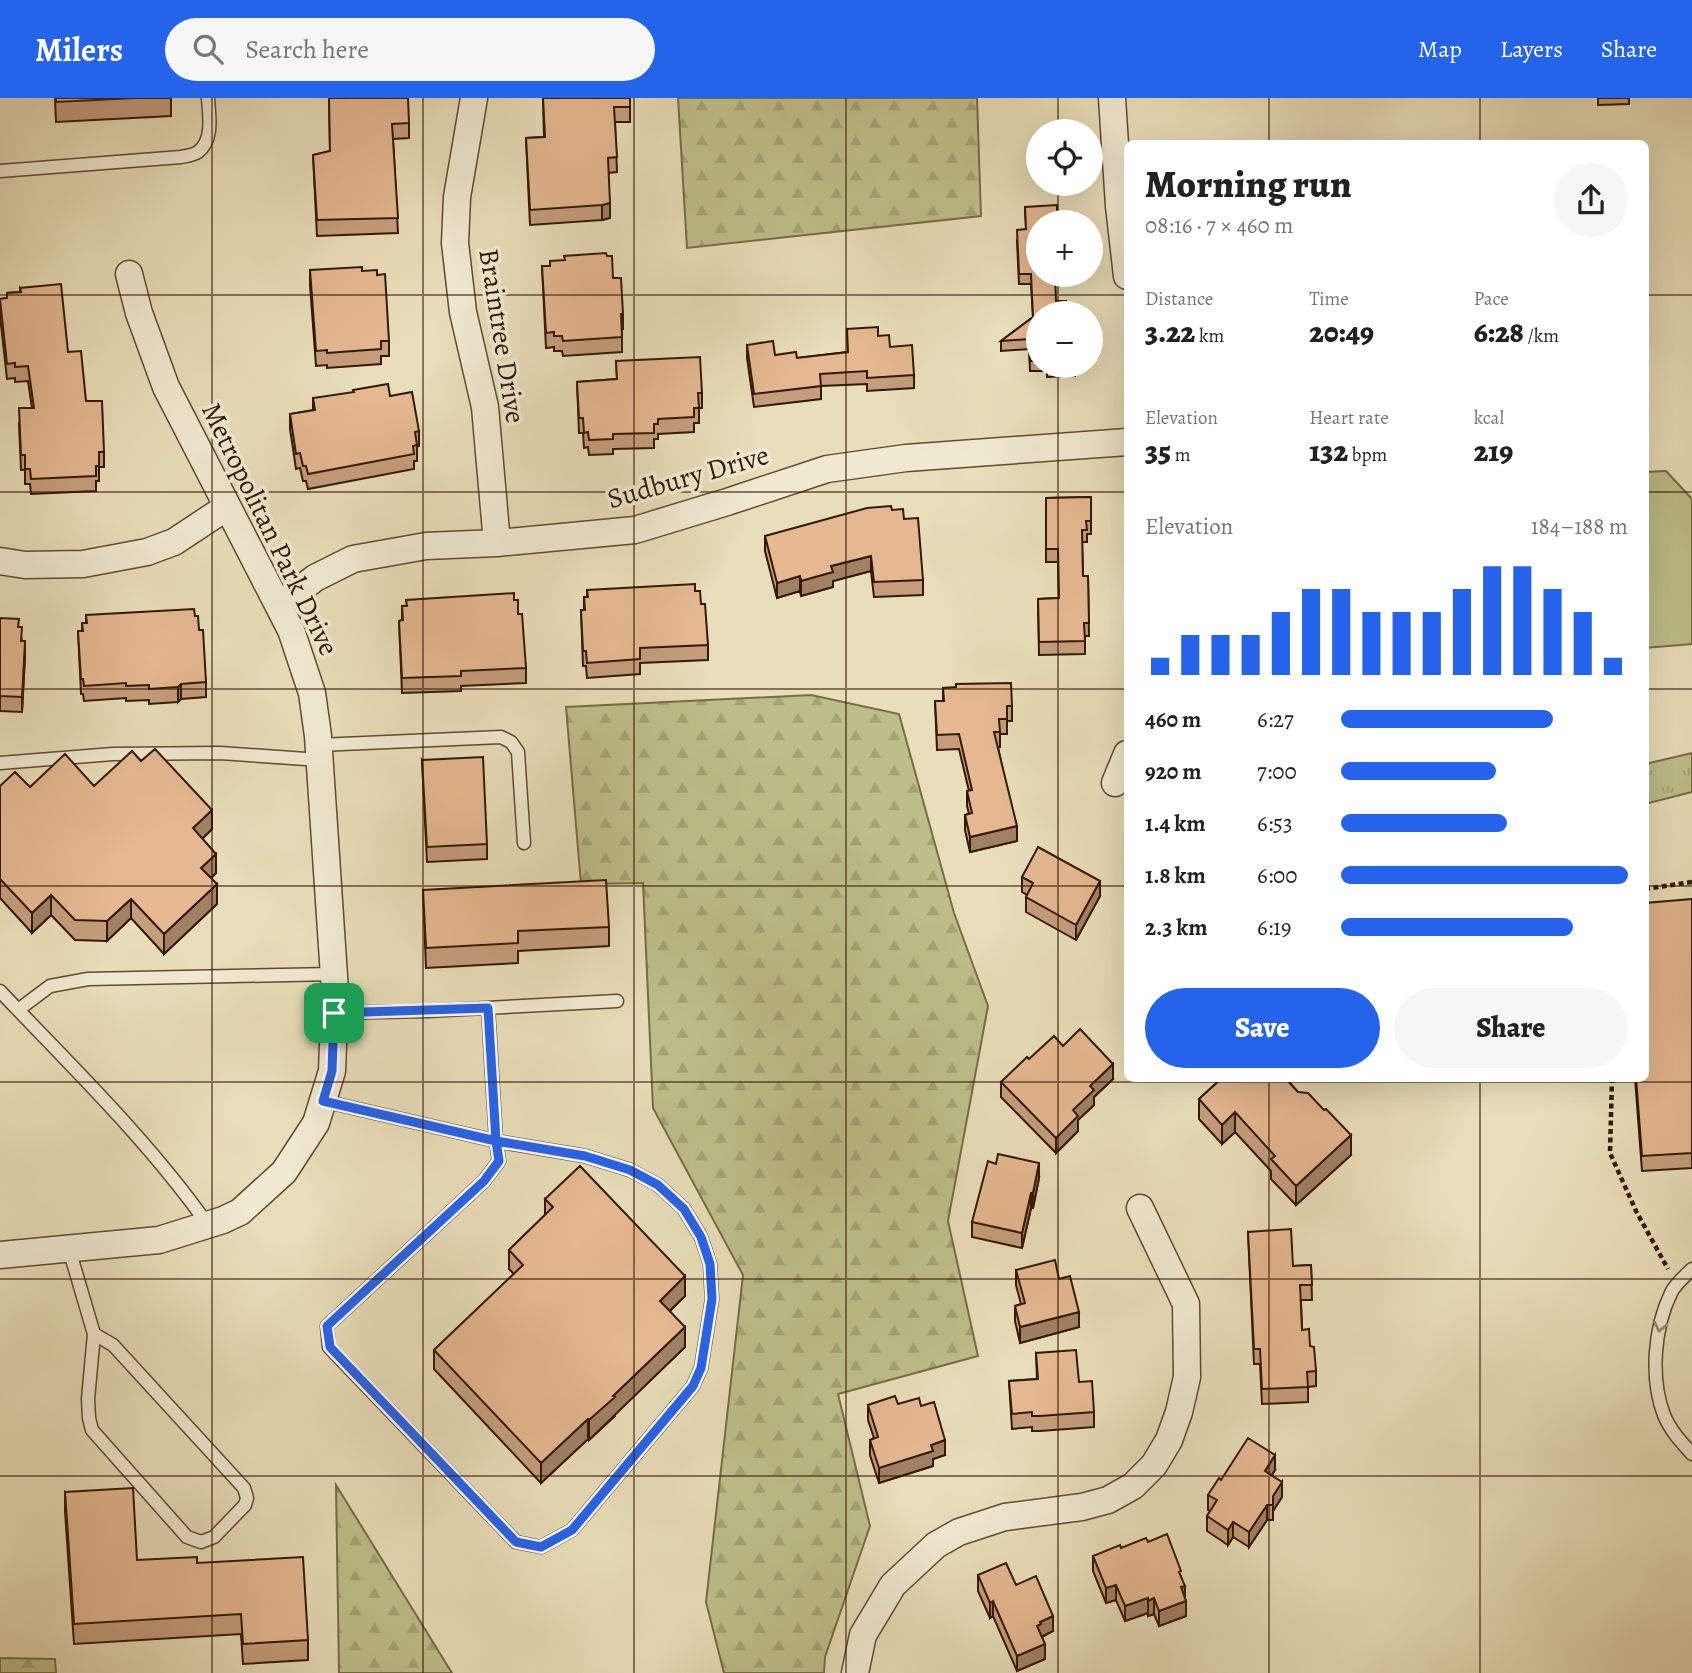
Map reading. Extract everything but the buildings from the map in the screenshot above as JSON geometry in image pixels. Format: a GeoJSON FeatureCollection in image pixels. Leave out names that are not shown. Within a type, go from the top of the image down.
{"type":"FeatureCollection","features":[{"type":"Feature","properties":{"kind":"street","name":"Braintree Drive"},"geometry":{"type":"LineString","coordinates":[[474,98],[457,197],[455,243],[463,312],[485,407],[497,543]]}},
{"type":"Feature","properties":{"kind":"street"},"geometry":{"type":"LineString","coordinates":[[1112,98],[1124,250]]}},
{"type":"Feature","properties":{"kind":"street","name":"Metropolitan Park Drive"},"geometry":{"type":"LineString","coordinates":[[0,1255],[159,1240],[240,1212],[284,1172],[316,1122],[332,1071],[334,974],[319,753],[312,693],[279,606],[166,387],[139,313],[129,274]]}},
{"type":"Feature","properties":{"kind":"street","name":"Sudbury Drive"},"geometry":{"type":"LineString","coordinates":[[279,606],[315,578],[353,559],[426,546],[497,543],[635,530],[827,469],[906,458],[1124,442]]}},
{"type":"Feature","properties":{"kind":"street"},"geometry":{"type":"LineString","coordinates":[[0,561],[25,565],[83,564],[147,552],[174,542],[226,507]]}},
{"type":"Feature","properties":{"kind":"street"},"geometry":{"type":"LineString","coordinates":[[1115,783],[1124,761]]}},
{"type":"Feature","properties":{"kind":"street"},"geometry":{"type":"LineString","coordinates":[[855,1673],[863,1635],[893,1585],[936,1545],[959,1532],[1005,1517],[1082,1507],[1108,1500],[1133,1486],[1154,1465],[1169,1440],[1187,1377],[1185,1304],[1140,1208]]}},
{"type":"Feature","properties":{"kind":"lane"},"geometry":{"type":"LineString","coordinates":[[0,171],[181,157],[197,152],[207,141],[210,126],[208,98]]}},
{"type":"Feature","properties":{"kind":"lane"},"geometry":{"type":"LineString","coordinates":[[0,763],[113,754],[319,753],[501,737],[511,741],[518,752],[524,843]]}},
{"type":"Feature","properties":{"kind":"lane"},"geometry":{"type":"LineString","coordinates":[[18,1010],[50,986],[88,979],[334,974]]}},
{"type":"Feature","properties":{"kind":"lane"},"geometry":{"type":"LineString","coordinates":[[0,990],[131,1129],[208,1225]]}},
{"type":"Feature","properties":{"kind":"lane"},"geometry":{"type":"LineString","coordinates":[[334,1013],[617,1001]]}},
{"type":"Feature","properties":{"kind":"lane"},"geometry":{"type":"LineString","coordinates":[[323,1101],[496,1141],[585,1156],[630,1170],[658,1185],[684,1209],[701,1237],[710,1264],[712,1299],[701,1368],[693,1386],[572,1530],[541,1547],[516,1542],[330,1347],[327,1326],[484,1181],[499,1161],[496,1141],[488,1008]]}},
{"type":"Feature","properties":{"kind":"lane"},"geometry":{"type":"LineString","coordinates":[[69,1249],[94,1334],[88,1399],[92,1430],[187,1537],[201,1542],[214,1537],[245,1505],[247,1498],[244,1489],[113,1345],[94,1334]]}},
{"type":"Feature","properties":{"kind":"lane"},"geometry":{"type":"LineString","coordinates":[[1692,1269],[1672,1291],[1658,1326],[1655,1373],[1664,1415],[1676,1436],[1692,1454]]}},
{"type":"Feature","properties":{"kind":"path"},"geometry":{"type":"LineString","coordinates":[[1649,888],[1692,882]]}},
{"type":"Feature","properties":{"kind":"path"},"geometry":{"type":"LineString","coordinates":[[1612,1082],[1609,1153],[1636,1211],[1678,1285]]}},
{"type":"Feature","properties":{"kind":"green space"},"geometry":{"type":"Polygon","coordinates":[[[678,98],[977,98],[981,216],[687,248],[678,98]]]}},
{"type":"Feature","properties":{"kind":"green space"},"geometry":{"type":"Polygon","coordinates":[[[1666,471],[1692,499],[1692,644],[1649,648],[1649,472],[1666,471]]]}},
{"type":"Feature","properties":{"kind":"green space"},"geometry":{"type":"Polygon","coordinates":[[[811,695],[899,714],[954,913],[988,1006],[948,1221],[978,1356],[838,1394],[870,1526],[825,1657],[824,1673],[724,1673],[706,1602],[743,1275],[653,1108],[643,883],[581,884],[566,707],[811,695]]]}},
{"type":"Feature","properties":{"kind":"green space"},"geometry":{"type":"Polygon","coordinates":[[[1692,753],[1692,792],[1649,803],[1649,763],[1692,753]]]}},
{"type":"Feature","properties":{"kind":"green space"},"geometry":{"type":"Polygon","coordinates":[[[336,1485],[452,1673],[339,1673],[336,1485]]]}},
{"type":"Feature","properties":{"kind":"green space"},"geometry":{"type":"Polygon","coordinates":[[[0,1658],[55,1659],[56,1673],[0,1673],[0,1658]]]}},
{"type":"Feature","properties":{"kind":"route"},"geometry":{"type":"LineString","coordinates":[[334,1013],[332,1071],[323,1101],[496,1141],[499,1161],[484,1181],[327,1326],[330,1347],[516,1542],[541,1547],[572,1530],[693,1386],[701,1368],[712,1299],[710,1264],[701,1237],[684,1209],[658,1185],[630,1170],[585,1156],[496,1141],[488,1008],[334,1013]]}}]}
